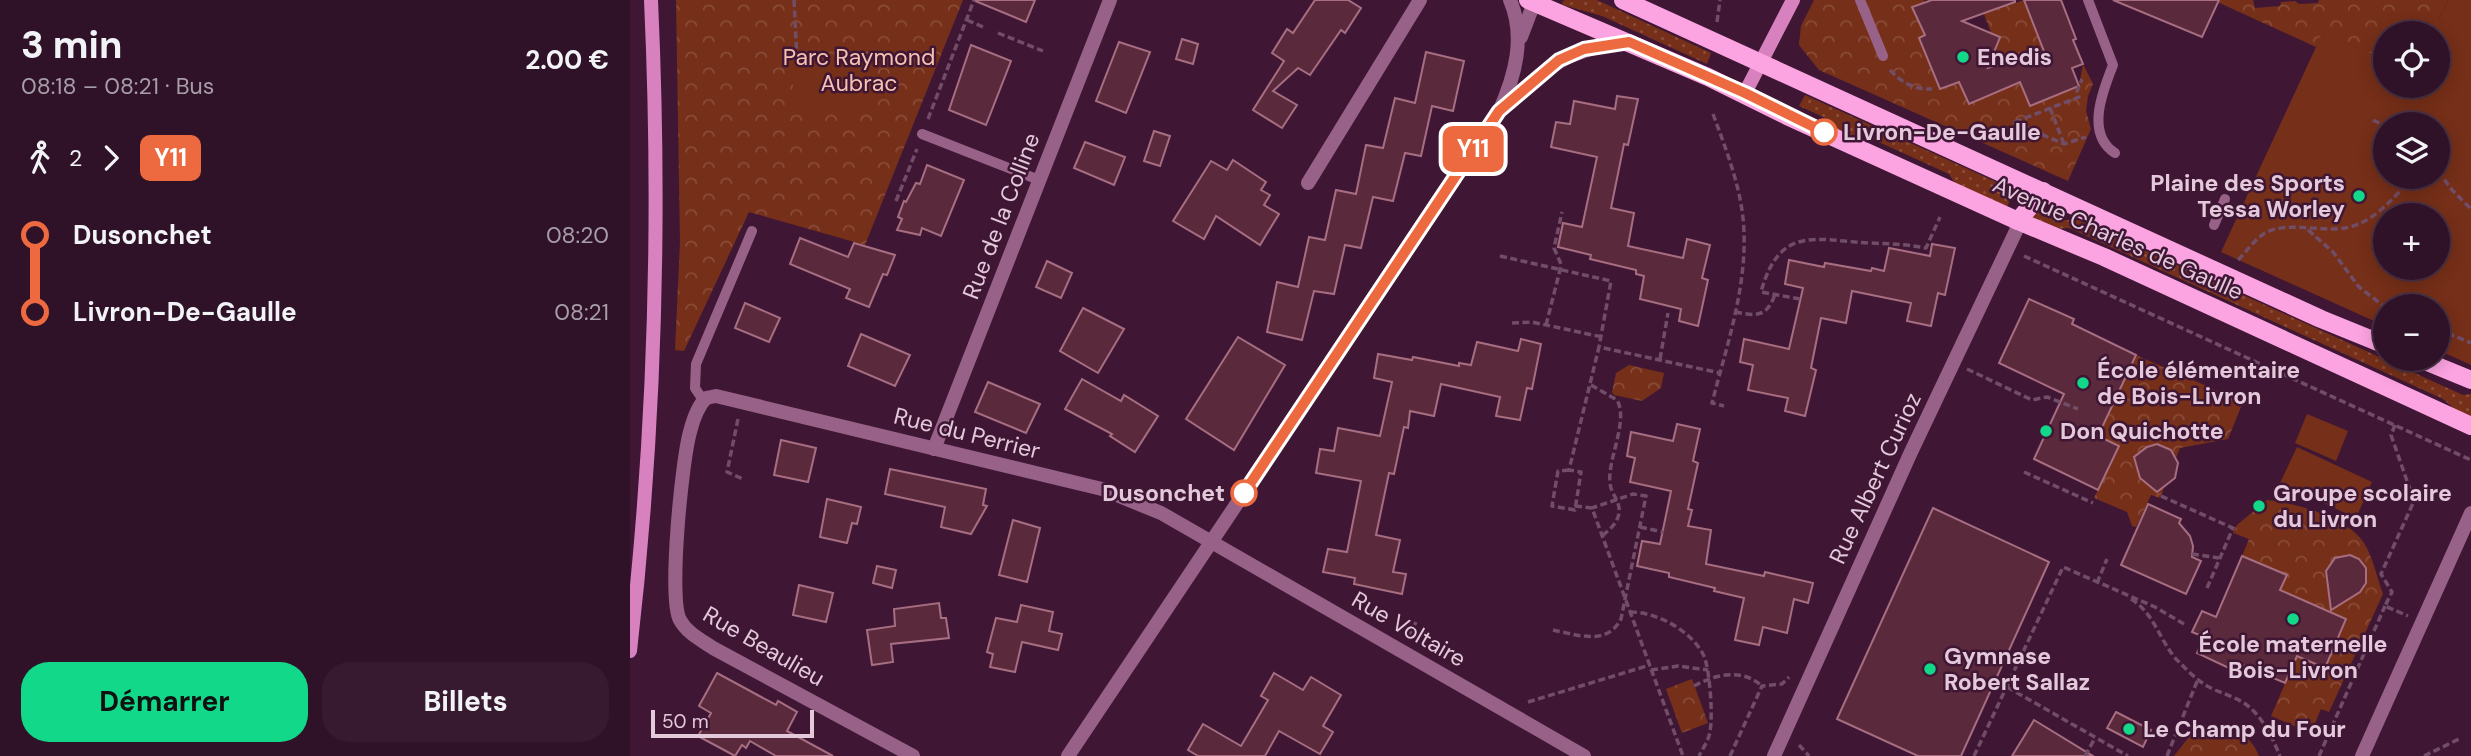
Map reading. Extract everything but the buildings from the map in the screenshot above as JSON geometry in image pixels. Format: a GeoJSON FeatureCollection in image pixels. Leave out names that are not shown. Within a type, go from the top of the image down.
{"type":"FeatureCollection","features":[{"type":"Feature","properties":{"kind":"main road","name":"Avenue Charles de Gaulle"},"geometry":{"type":"LineString","coordinates":[[1533,1],[1745,93],[1787,116],[2104,257],[2471,426]]}},
{"type":"Feature","properties":{"kind":"main road","name":"Avenue Charles de Gaulle"},"geometry":{"type":"LineString","coordinates":[[1630,1],[2321,319],[2373,340]]}},
{"type":"Feature","properties":{"kind":"main road"},"geometry":{"type":"LineString","coordinates":[[2018,220],[2043,191]]}},
{"type":"Feature","properties":{"kind":"main road"},"geometry":{"type":"LineString","coordinates":[[2449,371],[2471,380]]}},
{"type":"Feature","properties":{"kind":"street"},"geometry":{"type":"LineString","coordinates":[[630,651],[646,481],[654,307],[656,139],[651,0]]}},
{"type":"Feature","properties":{"kind":"street","name":"Rue de la Colline"},"geometry":{"type":"LineString","coordinates":[[934,449],[1110,0]]}},
{"type":"Feature","properties":{"kind":"street"},"geometry":{"type":"LineString","coordinates":[[1308,183],[1420,0]]}},
{"type":"Feature","properties":{"kind":"street"},"geometry":{"type":"LineString","coordinates":[[1510,0],[1516,18],[1518,45]]}},
{"type":"Feature","properties":{"kind":"street"},"geometry":{"type":"LineString","coordinates":[[1745,93],[1793,0]]}},
{"type":"Feature","properties":{"kind":"street"},"geometry":{"type":"LineString","coordinates":[[1068,756],[1499,111],[1513,74],[1518,45],[1533,1]]}},
{"type":"Feature","properties":{"kind":"street"},"geometry":{"type":"LineString","coordinates":[[1499,111],[1542,72],[1566,56],[1584,49],[1629,42]]}},
{"type":"Feature","properties":{"kind":"street","name":"Rue Albert Curioz"},"geometry":{"type":"LineString","coordinates":[[1774,756],[1953,362],[2009,247],[2018,220]]}},
{"type":"Feature","properties":{"kind":"street","name":"Rue du Perrier"},"geometry":{"type":"LineString","coordinates":[[703,400],[712,396],[741,402],[1116,493],[1161,513],[1211,542]]}},
{"type":"Feature","properties":{"kind":"street","name":"Rue Beaulieu"},"geometry":{"type":"LineString","coordinates":[[703,400],[692,423],[686,450],[674,592],[680,620],[689,632],[713,648],[913,756]]}},
{"type":"Feature","properties":{"kind":"street"},"geometry":{"type":"LineString","coordinates":[[2362,756],[2471,513]]}},
{"type":"Feature","properties":{"kind":"street","name":"Rue Voltaire"},"geometry":{"type":"LineString","coordinates":[[1211,542],[1584,756]]}},
{"type":"Feature","properties":{"kind":"lane"},"geometry":{"type":"LineString","coordinates":[[1860,0],[1883,56]]}},
{"type":"Feature","properties":{"kind":"lane"},"geometry":{"type":"LineString","coordinates":[[2088,0],[2113,65],[2100,99],[2101,132],[2105,144],[2115,153]]}},
{"type":"Feature","properties":{"kind":"lane"},"geometry":{"type":"LineString","coordinates":[[922,134],[1040,180]]}},
{"type":"Feature","properties":{"kind":"lane"},"geometry":{"type":"LineString","coordinates":[[2214,225],[2225,199]]}},
{"type":"Feature","properties":{"kind":"lane"},"geometry":{"type":"LineString","coordinates":[[703,400],[695,388],[696,364],[752,231]]}},
{"type":"Feature","properties":{"kind":"path"},"geometry":{"type":"LineString","coordinates":[[794,0],[797,60]]}},
{"type":"Feature","properties":{"kind":"path"},"geometry":{"type":"LineString","coordinates":[[896,201],[974,0]]}},
{"type":"Feature","properties":{"kind":"path"},"geometry":{"type":"LineString","coordinates":[[1716,24],[1720,0]]}},
{"type":"Feature","properties":{"kind":"path"},"geometry":{"type":"LineString","coordinates":[[967,20],[983,27]]}},
{"type":"Feature","properties":{"kind":"path"},"geometry":{"type":"LineString","coordinates":[[998,33],[1043,51]]}},
{"type":"Feature","properties":{"kind":"path"},"geometry":{"type":"LineString","coordinates":[[1883,56],[1899,79],[1923,90],[1933,89]]}},
{"type":"Feature","properties":{"kind":"path"},"geometry":{"type":"LineString","coordinates":[[2082,79],[2077,91],[2079,97],[2013,122],[2064,144],[2101,132]]}},
{"type":"Feature","properties":{"kind":"path"},"geometry":{"type":"LineString","coordinates":[[2050,108],[2064,144]]}},
{"type":"Feature","properties":{"kind":"path"},"geometry":{"type":"LineString","coordinates":[[1713,114],[1734,178],[1744,232],[1744,261],[1735,312],[1712,403],[1724,406]]}},
{"type":"Feature","properties":{"kind":"path"},"geometry":{"type":"LineString","coordinates":[[2450,187],[2471,209]]}},
{"type":"Feature","properties":{"kind":"path"},"geometry":{"type":"LineString","coordinates":[[2225,275],[2265,233],[2278,229],[2339,229],[2364,222],[2401,189]]}},
{"type":"Feature","properties":{"kind":"path"},"geometry":{"type":"LineString","coordinates":[[1546,325],[1561,264],[1554,248],[1562,212]]}},
{"type":"Feature","properties":{"kind":"path"},"geometry":{"type":"LineString","coordinates":[[1800,299],[1761,292],[1766,276],[1779,256],[1794,242],[1824,238],[1872,243],[1902,242],[1926,248],[1940,217]]}},
{"type":"Feature","properties":{"kind":"path"},"geometry":{"type":"LineString","coordinates":[[2306,229],[2333,252],[2358,287],[2373,298]]}},
{"type":"Feature","properties":{"kind":"path"},"geometry":{"type":"LineString","coordinates":[[2009,247],[2031,260],[2471,460]]}},
{"type":"Feature","properties":{"kind":"path"},"geometry":{"type":"LineString","coordinates":[[1500,256],[1611,281],[1600,347],[1569,470]]}},
{"type":"Feature","properties":{"kind":"path"},"geometry":{"type":"LineString","coordinates":[[1735,312],[1749,315],[1766,312],[1775,295]]}},
{"type":"Feature","properties":{"kind":"path"},"geometry":{"type":"LineString","coordinates":[[1660,359],[1668,313]]}},
{"type":"Feature","properties":{"kind":"path"},"geometry":{"type":"LineString","coordinates":[[1512,323],[1532,322],[1602,337]]}},
{"type":"Feature","properties":{"kind":"path"},"geometry":{"type":"LineString","coordinates":[[2450,334],[2471,343]]}},
{"type":"Feature","properties":{"kind":"path"},"geometry":{"type":"LineString","coordinates":[[1600,347],[1720,373]]}},
{"type":"Feature","properties":{"kind":"path"},"geometry":{"type":"LineString","coordinates":[[1953,362],[2032,400],[2047,397],[2078,409]]}},
{"type":"Feature","properties":{"kind":"path"},"geometry":{"type":"LineString","coordinates":[[1590,385],[1617,400],[1620,406],[1609,485],[1618,499],[1619,507],[1616,522],[1602,536]]}},
{"type":"Feature","properties":{"kind":"path"},"geometry":{"type":"LineString","coordinates":[[741,402],[727,472],[743,480]]}},
{"type":"Feature","properties":{"kind":"path"},"geometry":{"type":"LineString","coordinates":[[2319,756],[2392,592],[2381,574],[2414,501],[2391,435],[2395,425]]}},
{"type":"Feature","properties":{"kind":"path"},"geometry":{"type":"LineString","coordinates":[[1569,470],[1581,472],[1575,510],[1552,506],[1558,471],[1569,470]]}},
{"type":"Feature","properties":{"kind":"path"},"geometry":{"type":"LineString","coordinates":[[2024,472],[2093,503]]}},
{"type":"Feature","properties":{"kind":"path"},"geometry":{"type":"LineString","coordinates":[[1553,630],[1593,637],[1606,636],[1618,625],[1646,496],[1633,494],[1592,508],[1575,506]]}},
{"type":"Feature","properties":{"kind":"path"},"geometry":{"type":"LineString","coordinates":[[2161,496],[2234,528],[2207,588]]}},
{"type":"Feature","properties":{"kind":"path"},"geometry":{"type":"LineString","coordinates":[[1592,508],[1683,756]]}},
{"type":"Feature","properties":{"kind":"path"},"geometry":{"type":"LineString","coordinates":[[1640,527],[1663,532]]}},
{"type":"Feature","properties":{"kind":"path"},"geometry":{"type":"LineString","coordinates":[[2192,554],[2219,558]]}},
{"type":"Feature","properties":{"kind":"path"},"geometry":{"type":"LineString","coordinates":[[2097,583],[2107,559]]}},
{"type":"Feature","properties":{"kind":"path"},"geometry":{"type":"LineString","coordinates":[[1974,756],[2063,567],[2155,607],[2184,624]]}},
{"type":"Feature","properties":{"kind":"path"},"geometry":{"type":"LineString","coordinates":[[2123,595],[2144,608],[2167,648],[2198,679],[2245,704],[2265,727],[2280,756]]}},
{"type":"Feature","properties":{"kind":"path"},"geometry":{"type":"LineString","coordinates":[[2385,606],[2422,622]]}},
{"type":"Feature","properties":{"kind":"path"},"geometry":{"type":"LineString","coordinates":[[1630,611],[1656,616],[1681,631],[1702,651],[1709,670],[1710,734],[1699,756]]}},
{"type":"Feature","properties":{"kind":"path"},"geometry":{"type":"LineString","coordinates":[[1519,705],[1650,667],[1688,666],[1709,670]]}},
{"type":"Feature","properties":{"kind":"path"},"geometry":{"type":"LineString","coordinates":[[1694,686],[1709,678],[1722,676],[1747,676],[1762,686],[1782,684],[1791,675]]}},
{"type":"Feature","properties":{"kind":"path"},"geometry":{"type":"LineString","coordinates":[[2167,756],[2198,679]]}},
{"type":"Feature","properties":{"kind":"path"},"geometry":{"type":"LineString","coordinates":[[1730,756],[1762,686]]}},
{"type":"Feature","properties":{"kind":"path"},"geometry":{"type":"LineString","coordinates":[[2007,687],[2128,756]]}},
{"type":"Feature","properties":{"kind":"path"},"geometry":{"type":"LineString","coordinates":[[2085,756],[2095,738]]}},
{"type":"Feature","properties":{"kind":"path"},"geometry":{"type":"LineString","coordinates":[[2424,756],[2461,738]]}},
{"type":"Feature","properties":{"kind":"green space","name":"Parc Raymond Aubrac"},"geometry":{"type":"Polygon","coordinates":[[[676,0],[963,0],[865,245],[749,212],[684,351],[675,350],[680,242],[676,0]]]}},
{"type":"Feature","properties":{"kind":"green space"},"geometry":{"type":"Polygon","coordinates":[[[1565,0],[1597,0],[1711,53],[1707,64],[1602,16],[1563,5],[1565,0]]]}},
{"type":"Feature","properties":{"kind":"green space"},"geometry":{"type":"Polygon","coordinates":[[[1814,0],[1924,0],[1925,3],[1913,8],[1925,35],[1919,38],[1940,89],[1959,82],[1969,104],[2020,82],[2030,106],[2079,86],[2083,64],[2093,84],[2086,111],[2091,129],[2068,181],[1819,70],[1799,45],[1801,26],[1814,0]]]}},
{"type":"Feature","properties":{"kind":"green space"},"geometry":{"type":"Polygon","coordinates":[[[2024,0],[2043,50],[2002,64],[1996,48],[2000,37],[1991,33],[1984,14],[2024,0]]]}},
{"type":"Feature","properties":{"kind":"green space"},"geometry":{"type":"Polygon","coordinates":[[[2213,0],[2253,0],[2255,8],[2280,6],[2281,2],[2318,3],[2319,0],[2448,0],[2438,21],[2373,21],[2373,55],[2323,33],[2316,47],[2213,0]]]}},
{"type":"Feature","properties":{"kind":"green space","name":"Plaine des Sports Tessa Worley"},"geometry":{"type":"Polygon","coordinates":[[[2448,0],[2471,0],[2471,365],[2450,355],[2450,294],[2373,294],[2373,321],[2221,252],[2323,32],[2373,55],[2373,98],[2450,98],[2450,21],[2438,21],[2448,0]]]}},
{"type":"Feature","properties":{"kind":"green space"},"geometry":{"type":"Polygon","coordinates":[[[872,63],[874,106],[795,111],[792,67],[872,63]]]}},
{"type":"Feature","properties":{"kind":"green space"},"geometry":{"type":"Polygon","coordinates":[[[1805,95],[2014,190],[2007,207],[1956,185],[1949,174],[1859,133],[1856,140],[1827,127],[1830,120],[1799,106],[1805,95]]]}},
{"type":"Feature","properties":{"kind":"green space"},"geometry":{"type":"Polygon","coordinates":[[[2038,212],[2055,220],[2078,220],[2373,354],[2373,367],[2069,228],[2054,229],[2027,217],[2038,212]]]}},
{"type":"Feature","properties":{"kind":"green space"},"geometry":{"type":"Polygon","coordinates":[[[2136,355],[2243,402],[2228,439],[2180,448],[2160,498],[2151,495],[2136,527],[2132,526],[2127,512],[2094,498],[2119,446],[2093,433],[2104,423],[2136,355]]]}},
{"type":"Feature","properties":{"kind":"green space"},"geometry":{"type":"Polygon","coordinates":[[[1629,365],[1664,373],[1661,388],[1642,401],[1614,395],[1612,392],[1616,373],[1629,365]]]}},
{"type":"Feature","properties":{"kind":"green space"},"geometry":{"type":"Polygon","coordinates":[[[2382,371],[2410,371],[2463,395],[2471,394],[2471,419],[2460,414],[2443,399],[2382,371]]]}},
{"type":"Feature","properties":{"kind":"green space"},"geometry":{"type":"Polygon","coordinates":[[[2307,414],[2348,431],[2336,461],[2295,443],[2307,414]]]}},
{"type":"Feature","properties":{"kind":"green space"},"geometry":{"type":"Polygon","coordinates":[[[2297,447],[2372,482],[2356,518],[2280,483],[2297,447]]]}},
{"type":"Feature","properties":{"kind":"green space"},"geometry":{"type":"Polygon","coordinates":[[[2267,500],[2293,504],[2321,513],[2356,534],[2370,555],[2383,594],[2329,712],[2321,709],[2311,733],[2271,716],[2297,656],[2325,668],[2346,619],[2302,600],[2275,601],[2286,575],[2242,556],[2249,539],[2233,533],[2237,525],[2267,500]]]}},
{"type":"Feature","properties":{"kind":"green space"},"geometry":{"type":"Polygon","coordinates":[[[1692,679],[1708,723],[1682,733],[1666,689],[1692,679]]]}},
{"type":"Feature","properties":{"kind":"green space"},"geometry":{"type":"Polygon","coordinates":[[[2206,725],[2238,732],[2250,741],[2259,756],[2174,756],[2193,732],[2206,725]]]}},
{"type":"Feature","properties":{"kind":"bus line","name":"Y11"},"geometry":{"type":"LineString","coordinates":[[1244,493],[1499,111],[1559,60],[1584,49],[1629,42],[1745,93],[1824,132]]}},
{"type":"Feature","properties":{"kind":"place","name":"Enedis"},"geometry":{"type":"Point","coordinates":[1963,57]}},
{"type":"Feature","properties":{"kind":"place","name":"Livron-De-Gaulle"},"geometry":{"type":"Point","coordinates":[1824,132]}},
{"type":"Feature","properties":{"kind":"place","name":"Plaine des Sports Tessa Worley"},"geometry":{"type":"Point","coordinates":[2359,196]}},
{"type":"Feature","properties":{"kind":"place","name":"École élémentaire de Bois-Livron"},"geometry":{"type":"Point","coordinates":[2083,383]}},
{"type":"Feature","properties":{"kind":"place","name":"Don Quichotte"},"geometry":{"type":"Point","coordinates":[2046,431]}},
{"type":"Feature","properties":{"kind":"place","name":"Dusonchet"},"geometry":{"type":"Point","coordinates":[1244,493]}},
{"type":"Feature","properties":{"kind":"place","name":"Groupe scolaire du Livron"},"geometry":{"type":"Point","coordinates":[2259,506]}},
{"type":"Feature","properties":{"kind":"place","name":"École maternelle Bois-Livron"},"geometry":{"type":"Point","coordinates":[2293,619]}},
{"type":"Feature","properties":{"kind":"place","name":"Gymnase Robert Sallaz"},"geometry":{"type":"Point","coordinates":[1930,669]}},
{"type":"Feature","properties":{"kind":"place","name":"Le Champ du Four"},"geometry":{"type":"Point","coordinates":[2129,729]}}]}
